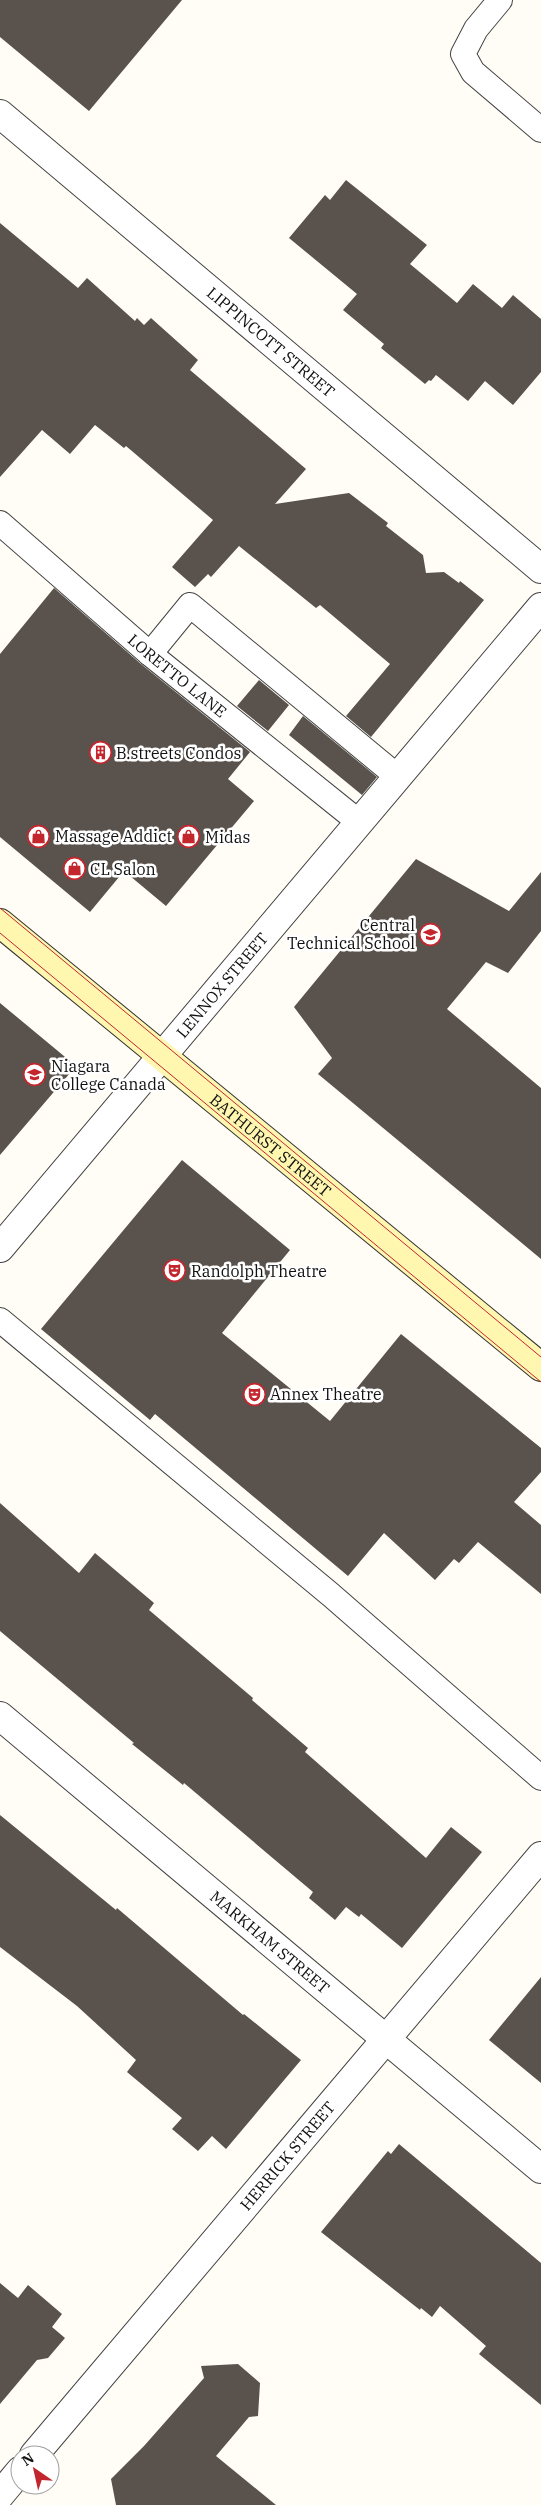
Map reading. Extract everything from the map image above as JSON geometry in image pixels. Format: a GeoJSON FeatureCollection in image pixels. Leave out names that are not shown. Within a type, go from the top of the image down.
{"type":"FeatureCollection","features":[{"type":"Feature","properties":{"kind":"main road","name":"BATHURST STREET"},"geometry":{"type":"LineString","coordinates":[[0,923],[541,1367]]}},
{"type":"Feature","properties":{"kind":"street","name":"LIPPINCOTT STREET"},"geometry":{"type":"LineString","coordinates":[[0,114],[541,569]]}},
{"type":"Feature","properties":{"kind":"street","name":"LENNOX STREET"},"geometry":{"type":"LineString","coordinates":[[0,1248],[541,608]]}},
{"type":"Feature","properties":{"kind":"street","name":"MARKHAM STREET"},"geometry":{"type":"LineString","coordinates":[[0,1716],[541,2169]]}},
{"type":"Feature","properties":{"kind":"street","name":"HERRICK STREET"},"geometry":{"type":"LineString","coordinates":[[42,2445],[541,1856]]}},
{"type":"Feature","properties":{"kind":"street"},"geometry":{"type":"LineString","coordinates":[[0,2495],[10,2483]]}},
{"type":"Feature","properties":{"kind":"lane"},"geometry":{"type":"LineString","coordinates":[[500,0],[476,29],[463,54],[473,72],[541,130]]}},
{"type":"Feature","properties":{"kind":"lane","name":"LORETTO LANE"},"geometry":{"type":"LineString","coordinates":[[0,523],[150,654],[360,822]]}},
{"type":"Feature","properties":{"kind":"lane"},"geometry":{"type":"LineString","coordinates":[[150,654],[190,605],[398,777]]}},
{"type":"Feature","properties":{"kind":"lane"},"geometry":{"type":"LineString","coordinates":[[0,1320],[331,1595],[541,1778]]}},
{"type":"Feature","properties":{"kind":"building"},"geometry":{"type":"Polygon","coordinates":[[[0,0],[182,0],[89,111],[0,37],[0,0]]]}},
{"type":"Feature","properties":{"kind":"building"},"geometry":{"type":"Polygon","coordinates":[[[346,180],[427,245],[410,264],[457,303],[473,284],[502,308],[513,295],[541,319],[541,372],[513,405],[485,381],[468,401],[436,375],[425,384],[381,348],[384,344],[343,310],[357,294],[289,238],[325,195],[330,200],[346,180]]]}},
{"type":"Feature","properties":{"kind":"building"},"geometry":{"type":"Polygon","coordinates":[[[0,223],[78,288],[87,278],[135,321],[137,318],[144,325],[151,318],[198,360],[190,370],[306,469],[275,504],[349,493],[388,523],[386,526],[423,555],[426,573],[444,572],[459,583],[460,581],[484,600],[371,737],[346,716],[390,664],[320,605],[316,608],[239,546],[211,577],[208,574],[195,587],[172,567],[213,520],[126,446],[124,448],[95,425],[70,454],[42,430],[0,477],[0,223]]]}},
{"type":"Feature","properties":{"kind":"building","name":"B.streets Condos"},"geometry":{"type":"Polygon","coordinates":[[[54,588],[141,664],[250,752],[228,779],[254,801],[166,906],[124,871],[90,912],[0,837],[0,654],[54,588]]]}},
{"type":"Feature","properties":{"kind":"building"},"geometry":{"type":"Polygon","coordinates":[[[259,680],[289,705],[268,731],[237,706],[259,680]]]}},
{"type":"Feature","properties":{"kind":"building"},"geometry":{"type":"Polygon","coordinates":[[[303,716],[377,777],[362,795],[289,735],[303,716]]]}},
{"type":"Feature","properties":{"kind":"building"},"geometry":{"type":"Polygon","coordinates":[[[416,859],[509,911],[541,872],[541,931],[508,973],[486,962],[447,1009],[541,1088],[541,1259],[318,1074],[332,1058],[294,1007],[416,859]]]}},
{"type":"Feature","properties":{"kind":"building"},"geometry":{"type":"Polygon","coordinates":[[[0,1003],[76,1066],[0,1155],[0,1003]]]}},
{"type":"Feature","properties":{"kind":"building"},"geometry":{"type":"Polygon","coordinates":[[[182,1160],[290,1250],[222,1333],[330,1421],[401,1334],[541,1448],[541,1472],[514,1502],[541,1525],[541,1594],[478,1542],[459,1563],[454,1559],[435,1580],[384,1533],[348,1576],[155,1414],[150,1420],[41,1329],[182,1160]]]}},
{"type":"Feature","properties":{"kind":"building"},"geometry":{"type":"Polygon","coordinates":[[[0,1503],[79,1573],[95,1553],[154,1603],[149,1610],[253,1698],[252,1700],[308,1748],[305,1752],[426,1858],[451,1827],[482,1852],[402,1948],[361,1914],[359,1917],[346,1907],[335,1920],[309,1898],[313,1892],[184,1783],[183,1785],[132,1744],[134,1743],[0,1631],[0,1503]]]}},
{"type":"Feature","properties":{"kind":"building"},"geometry":{"type":"Polygon","coordinates":[[[0,1815],[116,1910],[117,1908],[243,2015],[301,2060],[226,2149],[212,2136],[198,2151],[172,2129],[182,2118],[127,2072],[136,2060],[77,2006],[0,1947],[0,1815]]]}},
{"type":"Feature","properties":{"kind":"building"},"geometry":{"type":"Polygon","coordinates":[[[541,1977],[541,2083],[489,2040],[541,1977]]]}},
{"type":"Feature","properties":{"kind":"building"},"geometry":{"type":"Polygon","coordinates":[[[399,2144],[541,2263],[541,2405],[479,2354],[486,2346],[440,2306],[432,2317],[421,2308],[420,2310],[321,2232],[388,2151],[391,2154],[399,2144]]]}},
{"type":"Feature","properties":{"kind":"building"},"geometry":{"type":"Polygon","coordinates":[[[0,2283],[18,2298],[28,2285],[62,2314],[52,2327],[65,2338],[48,2358],[37,2360],[0,2404],[0,2283]]]}},
{"type":"Feature","properties":{"kind":"building"},"geometry":{"type":"Polygon","coordinates":[[[238,2364],[260,2383],[258,2416],[249,2417],[216,2456],[276,2505],[116,2505],[111,2479],[144,2446],[204,2378],[201,2366],[238,2364]]]}},
{"type":"Feature","properties":{"kind":"tram line"},"geometry":{"type":"LineString","coordinates":[[0,908],[541,1357]]}},
{"type":"Feature","properties":{"kind":"tram line"},"geometry":{"type":"LineString","coordinates":[[0,933],[541,1382]]}},
{"type":"Feature","properties":{"kind":"place","name":"B.streets Condos"},"geometry":{"type":"Point","coordinates":[100,753]}},
{"type":"Feature","properties":{"kind":"place","name":"Massage Addict"},"geometry":{"type":"Point","coordinates":[39,836]}},
{"type":"Feature","properties":{"kind":"place","name":"Midas"},"geometry":{"type":"Point","coordinates":[189,837]}},
{"type":"Feature","properties":{"kind":"place","name":"CL Salon"},"geometry":{"type":"Point","coordinates":[74,869]}},
{"type":"Feature","properties":{"kind":"place","name":"Central Technical School"},"geometry":{"type":"Point","coordinates":[431,934]}},
{"type":"Feature","properties":{"kind":"place","name":"Niagara College Canada"},"geometry":{"type":"Point","coordinates":[35,1075]}},
{"type":"Feature","properties":{"kind":"place","name":"Randolph Theatre"},"geometry":{"type":"Point","coordinates":[175,1271]}},
{"type":"Feature","properties":{"kind":"place","name":"Annex Theatre"},"geometry":{"type":"Point","coordinates":[254,1394]}}]}
